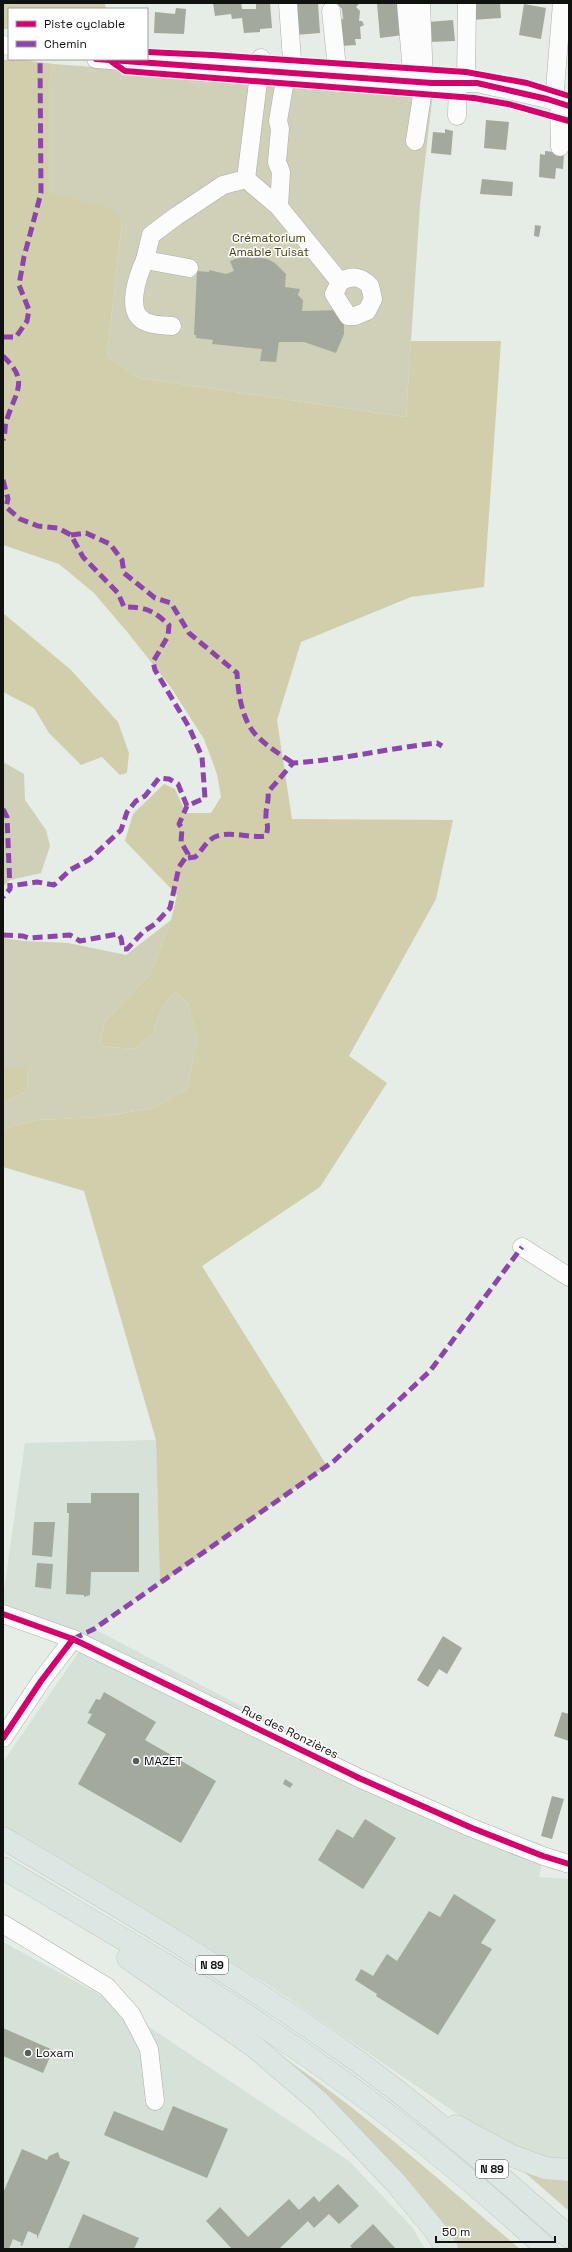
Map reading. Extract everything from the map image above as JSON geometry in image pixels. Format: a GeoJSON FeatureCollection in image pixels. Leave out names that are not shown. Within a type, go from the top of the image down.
{"type":"FeatureCollection","features":[{"type":"Feature","properties":{"kind":"highway","name":"N 89"},"geometry":{"type":"LineString","coordinates":[[3,1838],[140,1919],[343,2051],[445,2128],[569,2237]]}},
{"type":"Feature","properties":{"kind":"highway","name":"N 89"},"geometry":{"type":"LineString","coordinates":[[3,1868],[174,1968],[270,2030],[353,2089],[451,2165],[547,2249]]}},
{"type":"Feature","properties":{"kind":"highway"},"geometry":{"type":"LineString","coordinates":[[3,1876],[16,1887],[122,1953],[190,1999],[256,2048],[319,2102],[395,2182],[434,2228],[447,2249]]}},
{"type":"Feature","properties":{"kind":"highway"},"geometry":{"type":"LineString","coordinates":[[414,2104],[510,2155],[545,2168],[569,2170]]}},
{"type":"Feature","properties":{"kind":"street"},"geometry":{"type":"LineString","coordinates":[[406,3],[418,82]]}},
{"type":"Feature","properties":{"kind":"street"},"geometry":{"type":"LineString","coordinates":[[415,141],[421,3]]}},
{"type":"Feature","properties":{"kind":"street"},"geometry":{"type":"LineString","coordinates":[[457,116],[462,83],[467,3]]}},
{"type":"Feature","properties":{"kind":"street"},"geometry":{"type":"LineString","coordinates":[[279,207],[281,172],[277,162],[280,129],[278,121],[290,74],[288,4]]}},
{"type":"Feature","properties":{"kind":"street"},"geometry":{"type":"LineString","coordinates":[[557,5],[557,102],[560,147]]}},
{"type":"Feature","properties":{"kind":"street"},"geometry":{"type":"LineString","coordinates":[[331,11],[338,77]]}},
{"type":"Feature","properties":{"kind":"street"},"geometry":{"type":"LineString","coordinates":[[124,60],[261,65],[290,74],[418,82],[477,83],[557,102]]}},
{"type":"Feature","properties":{"kind":"street"},"geometry":{"type":"LineString","coordinates":[[246,180],[261,65]]}},
{"type":"Feature","properties":{"kind":"street"},"geometry":{"type":"LineString","coordinates":[[246,180],[279,207],[340,282]]}},
{"type":"Feature","properties":{"kind":"street"},"geometry":{"type":"LineString","coordinates":[[172,326],[143,321],[136,314],[134,301],[139,273],[145,260],[151,235],[223,185],[246,180]]}},
{"type":"Feature","properties":{"kind":"street"},"geometry":{"type":"LineString","coordinates":[[145,260],[189,268]]}},
{"type":"Feature","properties":{"kind":"street"},"geometry":{"type":"LineString","coordinates":[[522,1247],[569,1277]]}},
{"type":"Feature","properties":{"kind":"street","name":"Rue des Ronzières"},"geometry":{"type":"LineString","coordinates":[[3,1614],[73,1639],[359,1778],[472,1828],[543,1856],[569,1864]]}},
{"type":"Feature","properties":{"kind":"street"},"geometry":{"type":"LineString","coordinates":[[3,1738],[41,1681],[73,1639]]}},
{"type":"Feature","properties":{"kind":"street"},"geometry":{"type":"LineString","coordinates":[[3,1924],[107,1987],[131,2014],[149,2049],[155,2101]]}},
{"type":"Feature","properties":{"kind":"shaded area"},"geometry":{"type":"Polygon","coordinates":[[[3,3],[105,3],[106,8],[8,8],[8,29],[3,29],[3,3]]]}},
{"type":"Feature","properties":{"kind":"shaded area"},"geometry":{"type":"Polygon","coordinates":[[[3,60],[24,60],[53,64],[49,87],[49,192],[113,209],[122,223],[107,356],[139,378],[406,417],[411,341],[501,341],[484,587],[411,597],[301,642],[277,720],[292,819],[453,820],[436,899],[349,1056],[387,1083],[320,1187],[202,1266],[327,1466],[160,1584],[156,1440],[84,1191],[3,1167],[3,1129],[37,1120],[100,1117],[153,1108],[187,1089],[197,1039],[188,1003],[175,992],[162,1007],[153,1033],[135,1049],[100,1046],[104,1022],[150,975],[171,920],[177,895],[125,841],[133,814],[164,784],[175,789],[186,813],[211,813],[221,797],[217,774],[204,739],[170,686],[94,593],[59,564],[3,545],[3,60]]]}},
{"type":"Feature","properties":{"kind":"shaded area"},"geometry":{"type":"Polygon","coordinates":[[[3,613],[71,670],[118,722],[129,753],[127,773],[120,775],[102,757],[81,765],[49,733],[34,708],[3,692],[3,613]]]}},
{"type":"Feature","properties":{"kind":"shaded area"},"geometry":{"type":"Polygon","coordinates":[[[3,1068],[28,1068],[27,1091],[3,1103],[3,1068]]]}},
{"type":"Feature","properties":{"kind":"shaded area"},"geometry":{"type":"Polygon","coordinates":[[[156,1440],[160,1584],[94,1629],[362,1769],[477,1820],[542,1845],[543,1856],[539,1877],[569,1879],[569,2161],[513,2152],[270,1986],[3,1828],[3,1762],[83,1646],[3,1617],[3,1597],[25,1443],[156,1440]]]}},
{"type":"Feature","properties":{"kind":"shaded area"},"geometry":{"type":"Polygon","coordinates":[[[3,1942],[106,1998],[349,2161],[412,2227],[425,2249],[3,2249],[3,1942]]]}},
{"type":"Feature","properties":{"kind":"green space","name":"Crématorium Amable Tuisat"},"geometry":{"type":"Polygon","coordinates":[[[53,64],[433,92],[420,205],[406,417],[139,378],[107,356],[122,223],[49,192],[49,87],[53,64]]]}},
{"type":"Feature","properties":{"kind":"green space"},"geometry":{"type":"Polygon","coordinates":[[[3,762],[24,774],[25,800],[46,830],[50,846],[41,873],[10,880],[3,886],[3,762]]]}},
{"type":"Feature","properties":{"kind":"green space"},"geometry":{"type":"Polygon","coordinates":[[[171,920],[150,975],[104,1022],[100,1046],[135,1049],[153,1033],[162,1007],[175,992],[188,1003],[197,1039],[187,1089],[153,1108],[100,1117],[37,1120],[3,1129],[3,1103],[27,1091],[28,1069],[3,1068],[3,938],[24,941],[68,943],[126,955],[171,920]]]}},
{"type":"Feature","properties":{"kind":"green space"},"geometry":{"type":"Polygon","coordinates":[[[271,2049],[336,2095],[368,2120],[520,2249],[456,2249],[271,2049]]]}},
{"type":"Feature","properties":{"kind":"green space"},"geometry":{"type":"Polygon","coordinates":[[[523,2171],[569,2180],[569,2211],[523,2171]]]}},
{"type":"Feature","properties":{"kind":"building"},"geometry":{"type":"Polygon","coordinates":[[[213,3],[241,3],[242,9],[256,9],[256,3],[270,3],[272,28],[260,29],[260,32],[244,33],[242,18],[232,19],[231,14],[215,16],[213,3]]]}},
{"type":"Feature","properties":{"kind":"building"},"geometry":{"type":"Polygon","coordinates":[[[318,3],[320,33],[295,35],[293,4],[318,3]]]}},
{"type":"Feature","properties":{"kind":"building"},"geometry":{"type":"Polygon","coordinates":[[[339,3],[360,3],[356,7],[360,11],[359,21],[362,21],[364,25],[360,27],[361,39],[355,39],[356,45],[341,46],[339,20],[343,19],[342,9],[338,5],[339,3]]]}},
{"type":"Feature","properties":{"kind":"building"},"geometry":{"type":"Polygon","coordinates":[[[377,3],[404,3],[403,35],[380,38],[377,3]]]}},
{"type":"Feature","properties":{"kind":"building"},"geometry":{"type":"Polygon","coordinates":[[[470,3],[500,3],[501,18],[471,20],[470,3]]]}},
{"type":"Feature","properties":{"kind":"building"},"geometry":{"type":"Polygon","coordinates":[[[524,4],[546,8],[541,39],[519,35],[524,4]]]}},
{"type":"Feature","properties":{"kind":"building"},"geometry":{"type":"Polygon","coordinates":[[[176,8],[186,9],[184,34],[154,33],[155,12],[175,14],[176,8]]]}},
{"type":"Feature","properties":{"kind":"building"},"geometry":{"type":"Polygon","coordinates":[[[453,20],[455,41],[429,42],[428,22],[453,20]]]}},
{"type":"Feature","properties":{"kind":"building"},"geometry":{"type":"Polygon","coordinates":[[[486,120],[509,122],[506,150],[484,148],[486,120]]]}},
{"type":"Feature","properties":{"kind":"building"},"geometry":{"type":"Polygon","coordinates":[[[445,129],[453,131],[451,155],[431,153],[433,132],[445,133],[445,129]]]}},
{"type":"Feature","properties":{"kind":"building"},"geometry":{"type":"Polygon","coordinates":[[[545,151],[564,153],[563,169],[556,168],[555,179],[539,177],[540,154],[545,155],[545,151]]]}},
{"type":"Feature","properties":{"kind":"building"},"geometry":{"type":"Polygon","coordinates":[[[482,179],[513,182],[512,196],[480,194],[482,179]]]}},
{"type":"Feature","properties":{"kind":"building"},"geometry":{"type":"Polygon","coordinates":[[[535,225],[541,226],[539,237],[534,236],[535,225]]]}},
{"type":"Feature","properties":{"kind":"building"},"geometry":{"type":"Polygon","coordinates":[[[252,253],[251,259],[257,257],[267,259],[275,263],[286,274],[285,287],[300,289],[298,295],[303,300],[302,311],[341,310],[344,322],[344,334],[336,353],[304,342],[279,342],[276,362],[260,361],[262,349],[212,344],[213,340],[196,338],[196,335],[194,335],[197,271],[209,272],[209,270],[226,274],[234,271],[230,261],[252,253]]]}},
{"type":"Feature","properties":{"kind":"building"},"geometry":{"type":"Polygon","coordinates":[[[91,1493],[139,1493],[139,1572],[91,1572],[90,1595],[84,1597],[84,1595],[66,1594],[69,1513],[67,1513],[67,1503],[91,1503],[91,1493]]]}},
{"type":"Feature","properties":{"kind":"building"},"geometry":{"type":"Polygon","coordinates":[[[34,1522],[55,1522],[52,1557],[32,1555],[34,1522]]]}},
{"type":"Feature","properties":{"kind":"building"},"geometry":{"type":"Polygon","coordinates":[[[37,1563],[53,1564],[51,1589],[35,1587],[37,1563]]]}},
{"type":"Feature","properties":{"kind":"building"},"geometry":{"type":"Polygon","coordinates":[[[443,1636],[462,1648],[447,1674],[439,1669],[428,1687],[417,1680],[443,1636]]]}},
{"type":"Feature","properties":{"kind":"building","name":"MAZET"},"geometry":{"type":"Polygon","coordinates":[[[104,1692],[156,1722],[145,1740],[216,1781],[181,1843],[78,1784],[106,1734],[87,1723],[92,1714],[88,1713],[96,1699],[100,1700],[104,1692]]]}},
{"type":"Feature","properties":{"kind":"building"},"geometry":{"type":"Polygon","coordinates":[[[562,1712],[569,1714],[569,1741],[554,1736],[562,1712]]]}},
{"type":"Feature","properties":{"kind":"building"},"geometry":{"type":"Polygon","coordinates":[[[285,1779],[293,1784],[290,1788],[283,1784],[285,1779]]]}},
{"type":"Feature","properties":{"kind":"building"},"geometry":{"type":"Polygon","coordinates":[[[552,1796],[564,1799],[552,1839],[541,1836],[552,1796]]]}},
{"type":"Feature","properties":{"kind":"building"},"geometry":{"type":"Polygon","coordinates":[[[365,1819],[396,1838],[363,1889],[318,1860],[337,1829],[353,1838],[365,1819]]]}},
{"type":"Feature","properties":{"kind":"building"},"geometry":{"type":"Polygon","coordinates":[[[454,1894],[496,1920],[481,1943],[492,1949],[438,2035],[376,1996],[377,1994],[355,1980],[361,1969],[373,1976],[387,1954],[397,1961],[429,1911],[440,1917],[454,1894]]]}},
{"type":"Feature","properties":{"kind":"building","name":"Loxam"},"geometry":{"type":"Polygon","coordinates":[[[3,2028],[53,2050],[43,2073],[3,2056],[3,2028]]]}},
{"type":"Feature","properties":{"kind":"building"},"geometry":{"type":"Polygon","coordinates":[[[173,2106],[228,2129],[207,2178],[104,2135],[114,2111],[163,2131],[173,2106]]]}},
{"type":"Feature","properties":{"kind":"building"},"geometry":{"type":"Polygon","coordinates":[[[22,2149],[47,2160],[49,2156],[58,2152],[60,2158],[70,2162],[37,2239],[37,2235],[28,2231],[22,2246],[20,2245],[22,2243],[13,2239],[9,2249],[4,2249],[3,2193],[22,2149]]]}},
{"type":"Feature","properties":{"kind":"building"},"geometry":{"type":"Polygon","coordinates":[[[338,2184],[359,2206],[339,2224],[329,2214],[314,2228],[308,2221],[279,2249],[232,2249],[206,2221],[220,2207],[248,2237],[289,2199],[299,2210],[314,2196],[319,2202],[338,2184]]]}},
{"type":"Feature","properties":{"kind":"building"},"geometry":{"type":"Polygon","coordinates":[[[83,2214],[139,2238],[134,2249],[68,2249],[83,2214]]]}},
{"type":"Feature","properties":{"kind":"building"},"geometry":{"type":"Polygon","coordinates":[[[373,2224],[396,2249],[353,2249],[350,2246],[373,2224]]]}},
{"type":"Feature","properties":{"kind":"marked path"},"geometry":{"type":"LineString","coordinates":[[3,337],[16,337],[27,321],[29,310],[19,285],[24,257],[41,193],[40,60]]}},
{"type":"Feature","properties":{"kind":"marked path"},"geometry":{"type":"LineString","coordinates":[[3,356],[16,372],[18,379],[17,392],[6,422],[3,440]]}},
{"type":"Feature","properties":{"kind":"marked path"},"geometry":{"type":"LineString","coordinates":[[3,480],[8,499],[6,507],[20,519],[38,526],[58,528],[71,535],[83,557],[118,593],[124,607],[148,610],[169,625],[168,636],[153,662],[155,670],[189,727],[202,757],[205,798],[187,806],[178,784],[169,779],[159,778],[145,796],[136,801],[127,812],[121,830],[90,859],[70,870],[54,885],[37,882],[10,886]]}},
{"type":"Feature","properties":{"kind":"marked path"},"geometry":{"type":"LineString","coordinates":[[71,535],[86,533],[110,544],[122,560],[124,573],[155,598],[171,603],[189,633],[237,673],[238,689],[242,707],[248,723],[253,731],[266,744],[293,763]]}},
{"type":"Feature","properties":{"kind":"marked path"},"geometry":{"type":"LineString","coordinates":[[188,858],[195,857],[210,840],[222,835],[266,836],[268,828],[266,817],[268,792],[293,763],[437,743],[442,746]]}},
{"type":"Feature","properties":{"kind":"marked path"},"geometry":{"type":"LineString","coordinates":[[3,935],[23,936],[29,938],[70,935],[80,941],[118,934],[121,938],[123,949],[127,949],[143,932],[155,924],[170,908],[179,867],[188,854],[181,842],[182,828],[179,824],[187,806]]}},
{"type":"Feature","properties":{"kind":"marked path"},"geometry":{"type":"LineString","coordinates":[[3,809],[7,817],[10,889],[3,897]]}},
{"type":"Feature","properties":{"kind":"marked path"},"geometry":{"type":"LineString","coordinates":[[73,1639],[94,1629],[334,1461],[430,1371],[522,1247]]}},
{"type":"Feature","properties":{"kind":"cycle path"},"geometry":{"type":"LineString","coordinates":[[148,52],[466,72],[527,83],[569,96]]}},
{"type":"Feature","properties":{"kind":"cycle path"},"geometry":{"type":"LineString","coordinates":[[110,60],[432,83],[477,83],[547,99],[569,106]]}},
{"type":"Feature","properties":{"kind":"cycle path"},"geometry":{"type":"LineString","coordinates":[[112,62],[125,71],[474,98],[508,104],[569,121]]}},
{"type":"Feature","properties":{"kind":"cycle path"},"geometry":{"type":"LineString","coordinates":[[3,1614],[73,1639],[359,1778],[472,1828],[543,1856],[569,1864]]}},
{"type":"Feature","properties":{"kind":"cycle path"},"geometry":{"type":"LineString","coordinates":[[3,1738],[41,1681],[73,1639]]}},
{"type":"Feature","properties":{"kind":"place","name":"MAZET"},"geometry":{"type":"Point","coordinates":[136,1761]}},
{"type":"Feature","properties":{"kind":"place","name":"Loxam"},"geometry":{"type":"Point","coordinates":[28,2053]}}]}
